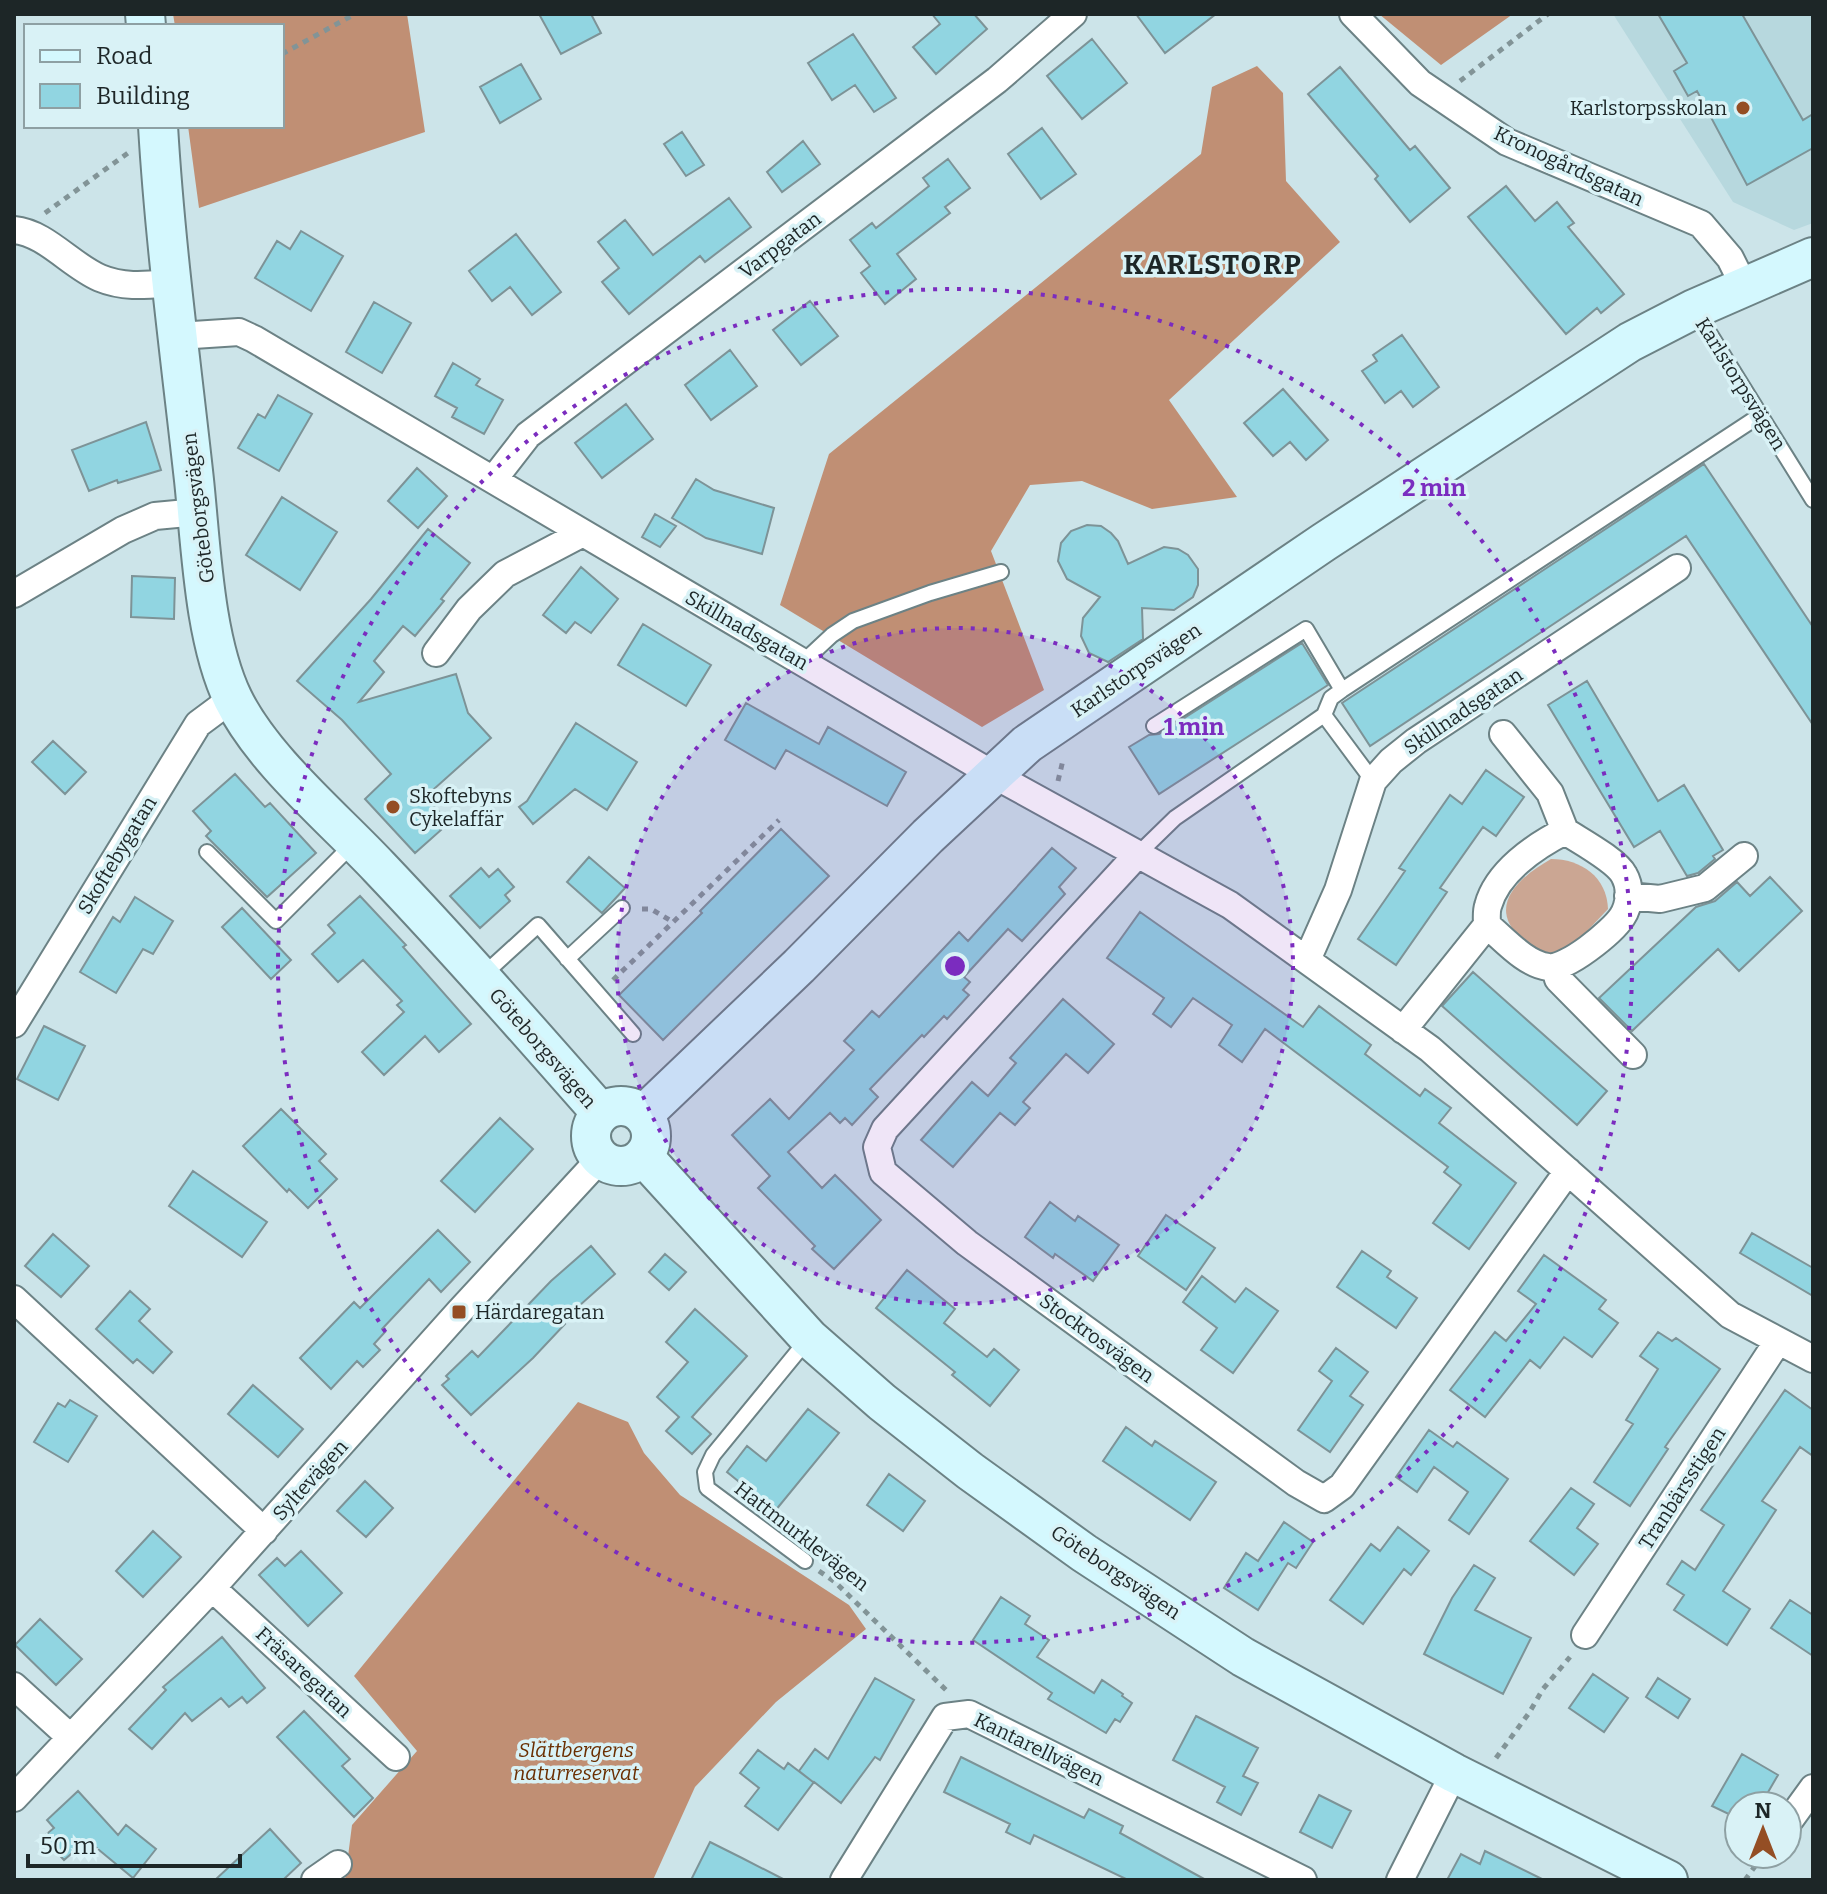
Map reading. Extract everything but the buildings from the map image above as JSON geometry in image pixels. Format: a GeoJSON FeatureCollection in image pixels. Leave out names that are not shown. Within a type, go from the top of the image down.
{"type":"FeatureCollection","features":[{"type":"Feature","properties":{"kind":"street","name":"Varpgatan"},"geometry":{"type":"LineString","coordinates":[[493,480],[528,435],[997,80],[1073,14]]}},
{"type":"Feature","properties":{"kind":"street","name":"Kronogårdsgatan"},"geometry":{"type":"LineString","coordinates":[[1353,14],[1420,83],[1507,142],[1701,224],[1730,258],[1744,286]]}},
{"type":"Feature","properties":{"kind":"street","name":"Göteborgsvägen"},"geometry":{"type":"LineString","coordinates":[[149,137],[173,283],[209,607],[220,667],[233,698],[246,722],[277,761],[481,977],[601,1113]]}},
{"type":"Feature","properties":{"kind":"street"},"geometry":{"type":"LineString","coordinates":[[21,230],[99,277],[128,286],[173,283]]}},
{"type":"Feature","properties":{"kind":"street","name":"Karlstorpsvägen"},"geometry":{"type":"LineString","coordinates":[[643,1115],[799,966],[928,836],[1027,744],[1324,542],[1630,342],[1694,309],[1813,257]]}},
{"type":"Feature","properties":{"kind":"street","name":"Skillnadsgatan"},"geometry":{"type":"LineString","coordinates":[[178,336],[239,332],[994,775],[1230,905],[1430,1049],[1730,1315],[1813,1359]]}},
{"type":"Feature","properties":{"kind":"street"},"geometry":{"type":"LineString","coordinates":[[14,594],[123,530],[155,516],[198,512]]}},
{"type":"Feature","properties":{"kind":"street"},"geometry":{"type":"LineString","coordinates":[[436,653],[469,609],[505,574],[583,533]]}},
{"type":"Feature","properties":{"kind":"street","name":"Skillnadsgatan"},"geometry":{"type":"LineString","coordinates":[[1307,960],[1338,890],[1373,781],[1391,761],[1416,741],[1677,568]]}},
{"type":"Feature","properties":{"kind":"street","name":"Skoftebygatan"},"geometry":{"type":"LineString","coordinates":[[14,1024],[198,724],[233,698]]}},
{"type":"Feature","properties":{"kind":"street","name":"Skillnadsgatan"},"geometry":{"type":"LineString","coordinates":[[1503,734],[1550,793],[1565,831]]}},
{"type":"Feature","properties":{"kind":"street"},"geometry":{"type":"LineString","coordinates":[[1403,1030],[1487,925],[1487,907],[1499,884],[1536,846],[1565,831],[1623,872],[1628,884],[1622,918],[1574,960],[1555,967],[1532,962],[1487,925]]}},
{"type":"Feature","properties":{"kind":"street","name":"Stockrosvägen"},"geometry":{"type":"LineString","coordinates":[[1137,855],[885,1129],[877,1147],[883,1172],[967,1243],[1296,1483],[1324,1499],[1342,1486],[1568,1171]]}},
{"type":"Feature","properties":{"kind":"street"},"geometry":{"type":"LineString","coordinates":[[1628,896],[1660,899],[1705,888],[1744,856]]}},
{"type":"Feature","properties":{"kind":"street"},"geometry":{"type":"LineString","coordinates":[[1555,967],[1558,979],[1633,1055]]}},
{"type":"Feature","properties":{"kind":"street"},"geometry":{"type":"LineString","coordinates":[[622,1105],[643,1115],[651,1136],[643,1156],[620,1166],[601,1158],[591,1139],[593,1125],[601,1113],[622,1105]]}},
{"type":"Feature","properties":{"kind":"street","name":"Göteborgsvägen"},"geometry":{"type":"LineString","coordinates":[[643,1156],[809,1338],[882,1402],[957,1461],[1084,1553],[1243,1657],[1465,1779],[1668,1880]]}},
{"type":"Feature","properties":{"kind":"street","name":"Syltevägen"},"geometry":{"type":"LineString","coordinates":[[14,1798],[212,1588],[601,1158]]}},
{"type":"Feature","properties":{"kind":"street"},"geometry":{"type":"LineString","coordinates":[[14,1299],[264,1531]]}},
{"type":"Feature","properties":{"kind":"street","name":"Tranbärsstigen"},"geometry":{"type":"LineString","coordinates":[[1585,1635],[1778,1341]]}},
{"type":"Feature","properties":{"kind":"street","name":"Fräsaregatan"},"geometry":{"type":"LineString","coordinates":[[212,1588],[396,1757]]}},
{"type":"Feature","properties":{"kind":"street"},"geometry":{"type":"LineString","coordinates":[[14,1686],[70,1737]]}},
{"type":"Feature","properties":{"kind":"street","name":"Kantarellvägen"},"geometry":{"type":"LineString","coordinates":[[844,1880],[945,1717],[969,1714],[1303,1880]]}},
{"type":"Feature","properties":{"kind":"street"},"geometry":{"type":"LineString","coordinates":[[1400,1880],[1465,1779]]}},
{"type":"Feature","properties":{"kind":"street"},"geometry":{"type":"LineString","coordinates":[[315,1880],[338,1864]]}},
{"type":"Feature","properties":{"kind":"lane","name":"Karlstorpsvägen"},"geometry":{"type":"LineString","coordinates":[[1694,309],[1813,500]]}},
{"type":"Feature","properties":{"kind":"lane"},"geometry":{"type":"LineString","coordinates":[[1137,855],[1175,818],[1324,715],[1331,698],[1342,690],[1759,416]]}},
{"type":"Feature","properties":{"kind":"lane"},"geometry":{"type":"LineString","coordinates":[[803,662],[832,635],[853,621],[1001,572]]}},
{"type":"Feature","properties":{"kind":"lane"},"geometry":{"type":"LineString","coordinates":[[1154,726],[1306,629],[1342,690]]}},
{"type":"Feature","properties":{"kind":"lane"},"geometry":{"type":"LineString","coordinates":[[1324,715],[1373,781]]}},
{"type":"Feature","properties":{"kind":"lane"},"geometry":{"type":"LineString","coordinates":[[207,852],[276,921],[355,842]]}},
{"type":"Feature","properties":{"kind":"lane"},"geometry":{"type":"LineString","coordinates":[[567,959],[622,908]]}},
{"type":"Feature","properties":{"kind":"lane"},"geometry":{"type":"LineString","coordinates":[[481,977],[538,925],[633,1034]]}},
{"type":"Feature","properties":{"kind":"lane","name":"Hattmurklevägen"},"geometry":{"type":"LineString","coordinates":[[805,1561],[707,1488],[705,1472],[713,1455],[809,1338]]}},
{"type":"Feature","properties":{"kind":"path"},"geometry":{"type":"LineString","coordinates":[[284,53],[355,14]]}},
{"type":"Feature","properties":{"kind":"path"},"geometry":{"type":"LineString","coordinates":[[1440,96],[1548,14]]}},
{"type":"Feature","properties":{"kind":"path"},"geometry":{"type":"LineString","coordinates":[[21,230],[149,137]]}},
{"type":"Feature","properties":{"kind":"path"},"geometry":{"type":"LineString","coordinates":[[598,995],[779,820]]}},
{"type":"Feature","properties":{"kind":"path"},"geometry":{"type":"LineString","coordinates":[[622,908],[651,909],[673,922]]}},
{"type":"Feature","properties":{"kind":"path","name":"Hattmurklevägen"},"geometry":{"type":"LineString","coordinates":[[805,1561],[835,1582],[969,1714]]}},
{"type":"Feature","properties":{"kind":"path"},"geometry":{"type":"LineString","coordinates":[[1465,1779],[1529,1713],[1543,1689],[1585,1635]]}},
{"type":"Feature","properties":{"kind":"shaded area","name":"Karlstorpsskolan"},"geometry":{"type":"Polygon","coordinates":[[[1613,14],[1813,14],[1813,223],[1794,230],[1733,202],[1613,14]]]}},
{"type":"Feature","properties":{"kind":"shaded area"},"geometry":{"type":"Polygon","coordinates":[[[1551,859],[1572,862],[1590,872],[1603,888],[1608,909],[1573,946],[1553,957],[1543,954],[1520,937],[1506,914],[1507,903],[1519,883],[1551,859]]]}},
{"type":"Feature","properties":{"kind":"green space"},"geometry":{"type":"Polygon","coordinates":[[[173,14],[407,14],[425,132],[199,208],[188,128],[284,128],[284,24],[175,24],[173,14]]]}},
{"type":"Feature","properties":{"kind":"green space"},"geometry":{"type":"Polygon","coordinates":[[[1379,14],[1513,14],[1441,65],[1379,14]]]}},
{"type":"Feature","properties":{"kind":"green space"},"geometry":{"type":"Polygon","coordinates":[[[1257,66],[1283,93],[1286,181],[1340,242],[1169,400],[1237,497],[1152,509],[1082,481],[1030,485],[991,551],[1044,690],[982,727],[780,605],[829,454],[1201,154],[1212,87],[1257,66]]]}},
{"type":"Feature","properties":{"kind":"green space","name":"Slättbergens naturreservat"},"geometry":{"type":"Polygon","coordinates":[[[578,1402],[628,1422],[644,1453],[680,1495],[849,1605],[866,1629],[776,1702],[695,1787],[653,1880],[345,1880],[352,1825],[417,1751],[354,1676],[578,1402]]]}},
{"type":"Feature","properties":{"kind":"place","name":"Karlstorpsskolan"},"geometry":{"type":"Point","coordinates":[1743,108]}},
{"type":"Feature","properties":{"kind":"place","name":"Skoftebyns Cykelaffär"},"geometry":{"type":"Point","coordinates":[393,807]}},
{"type":"Feature","properties":{"kind":"place","name":"Härdaregatan"},"geometry":{"type":"Point","coordinates":[459,1312]}},
{"type":"Feature","properties":{"kind":"district","name":"KARLSTORP"},"geometry":{"type":"Point","coordinates":[1213,264]}}]}
